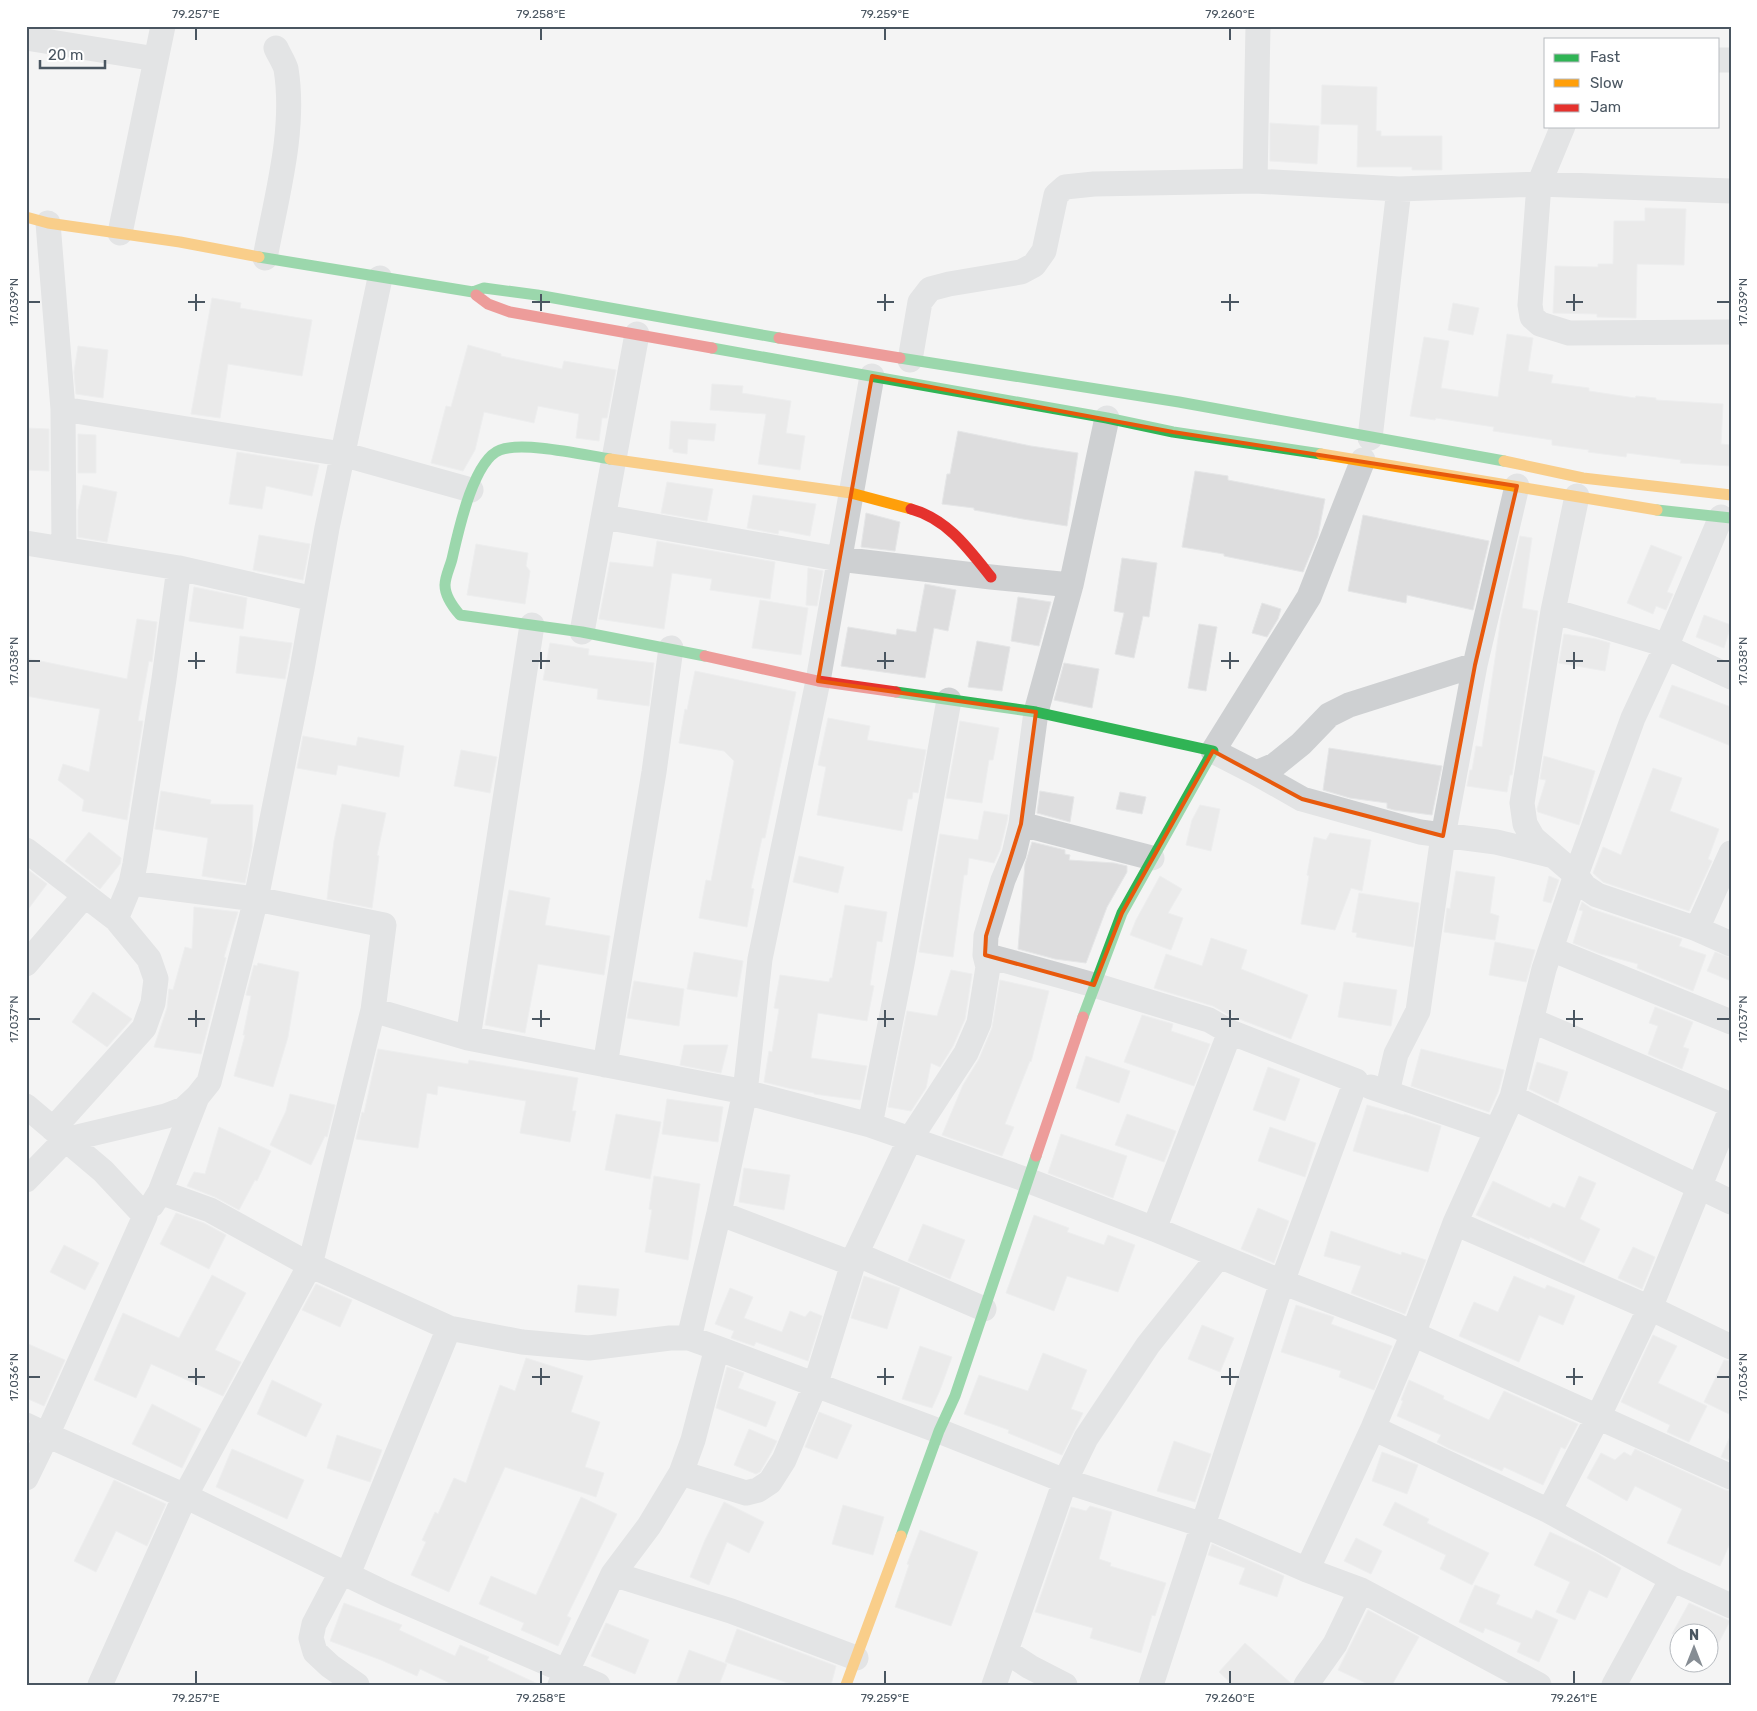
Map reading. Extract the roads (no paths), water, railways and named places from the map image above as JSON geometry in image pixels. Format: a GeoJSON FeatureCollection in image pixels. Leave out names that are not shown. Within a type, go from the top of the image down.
{"type":"FeatureCollection","features":[{"type":"Feature","properties":{"kind":"main road"},"geometry":{"type":"LineString","coordinates":[[37,220],[180,242],[380,278],[473,292],[484,288],[537,295],[910,360],[1179,402],[1517,486],[1677,513],[1727,510]]}},
{"type":"Feature","properties":{"kind":"main road"},"geometry":{"type":"LineString","coordinates":[[473,292],[482,302],[496,308],[532,316],[1107,418],[1173,432],[1525,465],[1727,510]]}},
{"type":"Feature","properties":{"kind":"main road"},"geometry":{"type":"LineString","coordinates":[[846,1685],[939,1431],[955,1396],[1094,985],[1122,913],[1213,752],[1036,712],[818,681],[671,648],[582,632],[460,615],[447,597],[445,585],[471,490],[484,461],[495,451],[508,447],[542,448],[851,493],[922,512],[949,528],[965,544],[991,577]]}},
{"type":"Feature","properties":{"kind":"street"},"geometry":{"type":"LineString","coordinates":[[120,233],[163,26]]}},
{"type":"Feature","properties":{"kind":"street"},"geometry":{"type":"LineString","coordinates":[[1255,181],[1258,26]]}},
{"type":"Feature","properties":{"kind":"street"},"geometry":{"type":"LineString","coordinates":[[26,38],[156,59]]}},
{"type":"Feature","properties":{"kind":"street"},"geometry":{"type":"LineString","coordinates":[[264,258],[286,142],[288,120],[286,67],[276,48]]}},
{"type":"Feature","properties":{"kind":"street"},"geometry":{"type":"LineString","coordinates":[[1562,128],[1539,184],[1530,304],[1532,317],[1540,324],[1569,333],[1731,332]]}},
{"type":"Feature","properties":{"kind":"street"},"geometry":{"type":"LineString","coordinates":[[910,360],[920,302],[930,289],[1021,272],[1034,265],[1044,251],[1056,195],[1066,187],[1094,184],[1255,181],[1399,189],[1539,184],[1731,191]]}},
{"type":"Feature","properties":{"kind":"street"},"geometry":{"type":"LineString","coordinates":[[1399,189],[1367,449],[1309,597],[1213,752],[1256,773],[1302,800],[1420,832],[1496,842],[1553,855]]}},
{"type":"Feature","properties":{"kind":"street"},"geometry":{"type":"LineString","coordinates":[[37,220],[63,410],[64,550]]}},
{"type":"Feature","properties":{"kind":"street"},"geometry":{"type":"LineString","coordinates":[[59,1134],[166,1116],[184,1109],[209,1082],[256,899],[300,678],[327,528],[380,278]]}},
{"type":"Feature","properties":{"kind":"street"},"geometry":{"type":"LineString","coordinates":[[582,632],[637,334]]}},
{"type":"Feature","properties":{"kind":"street"},"geometry":{"type":"LineString","coordinates":[[689,1338],[719,1213],[745,1092],[760,959],[818,681],[872,376]]}},
{"type":"Feature","properties":{"kind":"street"},"geometry":{"type":"LineString","coordinates":[[63,410],[342,454],[471,490]]}},
{"type":"Feature","properties":{"kind":"street"},"geometry":{"type":"LineString","coordinates":[[681,1473],[746,1493],[758,1490],[770,1482],[784,1460],[815,1386],[854,1259],[910,1139],[966,1053],[979,1023],[988,967],[985,955],[986,936],[1014,854],[1021,824],[1036,712],[1071,585],[1107,418]]}},
{"type":"Feature","properties":{"kind":"street"},"geometry":{"type":"LineString","coordinates":[[1387,1092],[1396,1054],[1418,1012],[1443,836],[1475,665],[1517,486]]}},
{"type":"Feature","properties":{"kind":"street"},"geometry":{"type":"LineString","coordinates":[[1577,496],[1553,611],[1522,803],[1525,824],[1533,838],[1576,875],[1585,887],[1597,895],[1731,944]]}},
{"type":"Feature","properties":{"kind":"street"},"geometry":{"type":"LineString","coordinates":[[1307,1570],[1373,1428],[1413,1334],[1455,1224],[1512,1097],[1544,969],[1633,718],[1727,510]]}},
{"type":"Feature","properties":{"kind":"street"},"geometry":{"type":"LineString","coordinates":[[604,517],[840,559],[1071,585]]}},
{"type":"Feature","properties":{"kind":"street"},"geometry":{"type":"LineString","coordinates":[[26,543],[179,568],[314,599]]}},
{"type":"Feature","properties":{"kind":"street"},"geometry":{"type":"LineString","coordinates":[[116,919],[131,883],[163,689],[179,568]]}},
{"type":"Feature","properties":{"kind":"street"},"geometry":{"type":"LineString","coordinates":[[1553,611],[1652,641],[1731,676]]}},
{"type":"Feature","properties":{"kind":"street"},"geometry":{"type":"LineString","coordinates":[[468,1038],[532,625]]}},
{"type":"Feature","properties":{"kind":"street"},"geometry":{"type":"LineString","coordinates":[[604,1065],[654,772],[671,648]]}},
{"type":"Feature","properties":{"kind":"street"},"geometry":{"type":"LineString","coordinates":[[1256,773],[1275,766],[1301,744],[1329,715],[1349,705],[1475,665]]}},
{"type":"Feature","properties":{"kind":"street"},"geometry":{"type":"LineString","coordinates":[[870,1125],[902,964],[949,700]]}},
{"type":"Feature","properties":{"kind":"street"},"geometry":{"type":"LineString","coordinates":[[1021,824],[1152,858]]}},
{"type":"Feature","properties":{"kind":"street"},"geometry":{"type":"LineString","coordinates":[[26,850],[116,919],[149,959],[156,978],[153,1003],[144,1028],[59,1134],[26,1180]]}},
{"type":"Feature","properties":{"kind":"street"},"geometry":{"type":"LineString","coordinates":[[1697,930],[1731,852]]}},
{"type":"Feature","properties":{"kind":"street"},"geometry":{"type":"LineString","coordinates":[[100,1685],[185,1496],[310,1265],[373,1010],[384,925],[256,899],[131,883]]}},
{"type":"Feature","properties":{"kind":"street"},"geometry":{"type":"LineString","coordinates":[[26,964],[85,895]]}},
{"type":"Feature","properties":{"kind":"street"},"geometry":{"type":"LineString","coordinates":[[1551,949],[1731,1022]]}},
{"type":"Feature","properties":{"kind":"street"},"geometry":{"type":"LineString","coordinates":[[985,955],[1094,985],[1209,1020],[1230,1032],[1356,1081],[1496,1130]]}},
{"type":"Feature","properties":{"kind":"street"},"geometry":{"type":"LineString","coordinates":[[373,1010],[468,1038],[745,1092],[870,1125],[1027,1180],[1397,1326],[1731,1477]]}},
{"type":"Feature","properties":{"kind":"street"},"geometry":{"type":"LineString","coordinates":[[1531,1020],[1731,1105]]}},
{"type":"Feature","properties":{"kind":"street"},"geometry":{"type":"LineString","coordinates":[[1154,1229],[1230,1032]]}},
{"type":"Feature","properties":{"kind":"street"},"geometry":{"type":"LineString","coordinates":[[1151,1685],[1282,1282],[1356,1081]]}},
{"type":"Feature","properties":{"kind":"street"},"geometry":{"type":"LineString","coordinates":[[26,1478],[36,1430],[145,1216],[160,1192],[197,1097]]}},
{"type":"Feature","properties":{"kind":"street"},"geometry":{"type":"LineString","coordinates":[[1512,1097],[1731,1202]]}},
{"type":"Feature","properties":{"kind":"street"},"geometry":{"type":"LineString","coordinates":[[26,1106],[103,1171],[145,1216]]}},
{"type":"Feature","properties":{"kind":"street"},"geometry":{"type":"LineString","coordinates":[[1549,1511],[1598,1417],[1650,1308],[1731,1109]]}},
{"type":"Feature","properties":{"kind":"street"},"geometry":{"type":"LineString","coordinates":[[160,1192],[210,1210],[310,1265],[449,1328],[522,1342],[589,1348],[670,1338],[689,1338],[717,1348],[939,1431],[1065,1481],[1203,1525],[1307,1570],[1361,1590],[1539,1685]]}},
{"type":"Feature","properties":{"kind":"street"},"geometry":{"type":"LineString","coordinates":[[719,1213],[854,1259],[984,1309]]}},
{"type":"Feature","properties":{"kind":"street"},"geometry":{"type":"LineString","coordinates":[[1455,1224],[1650,1308],[1731,1347]]}},
{"type":"Feature","properties":{"kind":"street"},"geometry":{"type":"LineString","coordinates":[[994,1685],[1065,1481],[1086,1438],[1148,1345],[1219,1256]]}},
{"type":"Feature","properties":{"kind":"street"},"geometry":{"type":"LineString","coordinates":[[357,1685],[330,1666],[315,1652],[311,1638],[314,1624],[345,1572],[449,1328]]}},
{"type":"Feature","properties":{"kind":"street"},"geometry":{"type":"LineString","coordinates":[[563,1678],[614,1574],[649,1526],[681,1473],[693,1440],[717,1348]]}},
{"type":"Feature","properties":{"kind":"street"},"geometry":{"type":"LineString","coordinates":[[1373,1428],[1549,1511],[1672,1579],[1731,1606]]}},
{"type":"Feature","properties":{"kind":"street"},"geometry":{"type":"LineString","coordinates":[[36,1430],[185,1496],[563,1678],[598,1685]]}},
{"type":"Feature","properties":{"kind":"street"},"geometry":{"type":"LineString","coordinates":[[614,1574],[731,1611],[856,1658]]}},
{"type":"Feature","properties":{"kind":"street"},"geometry":{"type":"LineString","coordinates":[[1614,1685],[1672,1579]]}},
{"type":"Feature","properties":{"kind":"street"},"geometry":{"type":"LineString","coordinates":[[1306,1685],[1335,1644],[1361,1590]]}},
{"type":"Feature","properties":{"kind":"street"},"geometry":{"type":"LineString","coordinates":[[1007,1652],[1030,1667],[1065,1685]]}}]}
